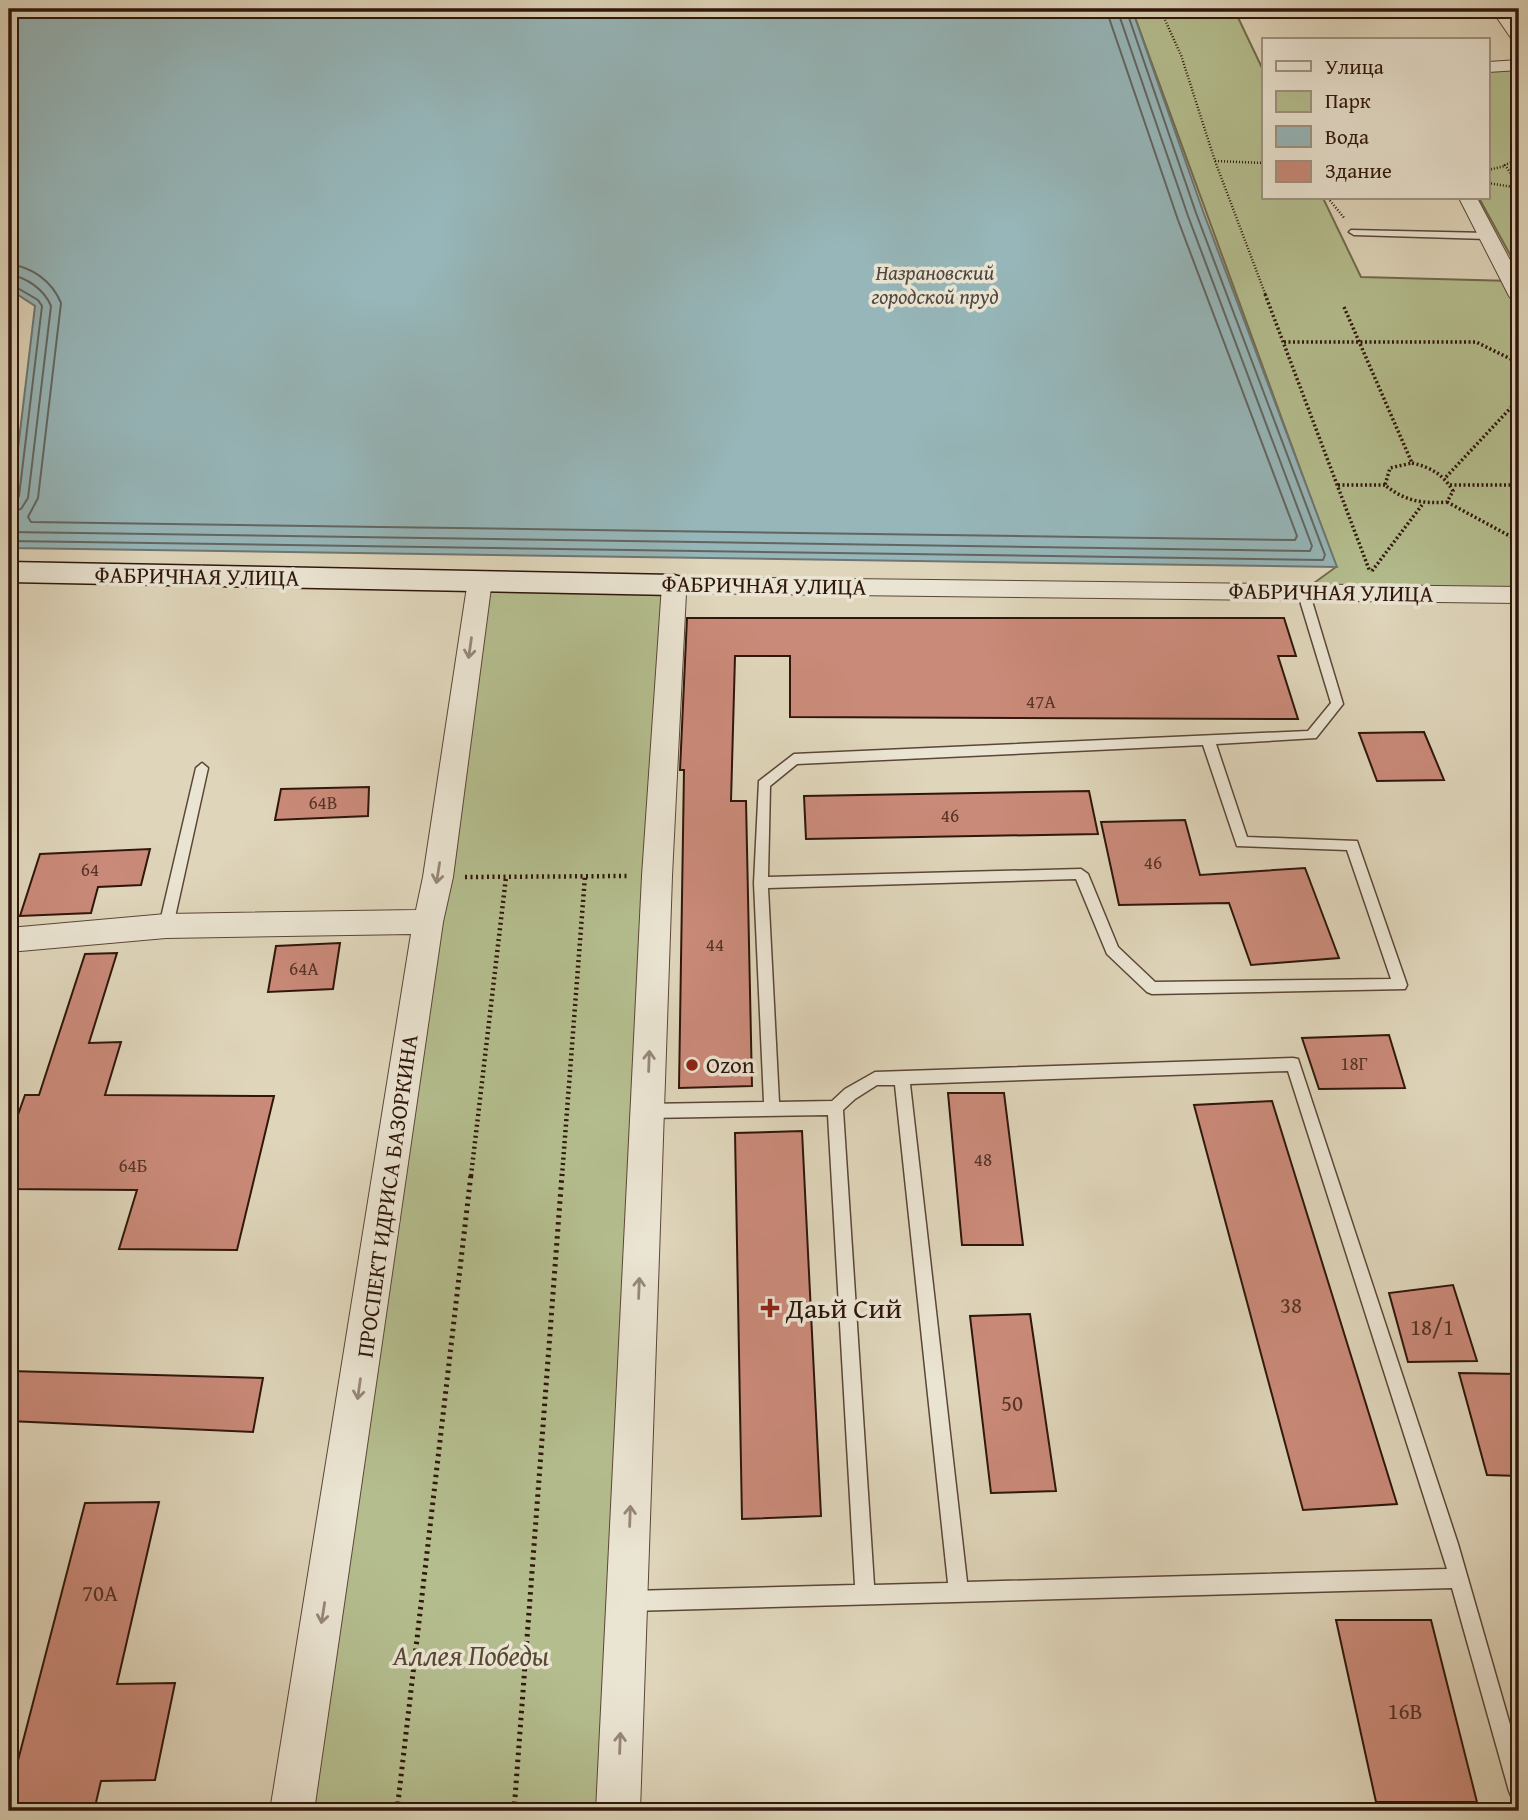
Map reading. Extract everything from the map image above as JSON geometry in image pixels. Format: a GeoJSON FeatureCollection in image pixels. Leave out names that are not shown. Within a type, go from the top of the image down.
{"type":"FeatureCollection","features":[{"type":"Feature","properties":{"kind":"street"},"geometry":{"type":"LineString","coordinates":[[1499,9],[1519,38]]}},
{"type":"Feature","properties":{"kind":"street"},"geometry":{"type":"LineString","coordinates":[[1490,67],[1519,65]]}},
{"type":"Feature","properties":{"kind":"street"},"geometry":{"type":"LineString","coordinates":[[1469,200],[1519,296]]}},
{"type":"Feature","properties":{"kind":"street","name":"ФАБРИЧНАЯ УЛИЦА"},"geometry":{"type":"LineString","coordinates":[[9,572],[674,584],[1303,591],[1369,582],[1519,594]]}},
{"type":"Feature","properties":{"kind":"street","name":"ПРОСПЕКТ ИДРИСА БАЗОРКИНА"},"geometry":{"type":"LineString","coordinates":[[292,1811],[428,922],[438,877],[480,580]]}},
{"type":"Feature","properties":{"kind":"street"},"geometry":{"type":"LineString","coordinates":[[618,1811],[646,1111],[674,584]]}},
{"type":"Feature","properties":{"kind":"street"},"geometry":{"type":"LineString","coordinates":[[9,940],[166,926],[428,922]]}},
{"type":"Feature","properties":{"kind":"lane"},"geometry":{"type":"LineString","coordinates":[[1354,232],[1488,236]]}},
{"type":"Feature","properties":{"kind":"lane"},"geometry":{"type":"LineString","coordinates":[[772,1108],[761,883],[764,784],[794,759],[1312,734],[1337,704],[1303,591]]}},
{"type":"Feature","properties":{"kind":"lane"},"geometry":{"type":"LineString","coordinates":[[761,883],[1081,874],[1112,950],[1152,988],[1399,985],[1352,845],[1242,842],[1208,739]]}},
{"type":"Feature","properties":{"kind":"lane"},"geometry":{"type":"LineString","coordinates":[[166,926],[202,768]]}},
{"type":"Feature","properties":{"kind":"lane"},"geometry":{"type":"LineString","coordinates":[[646,1111],[835,1108],[850,1094],[875,1079],[902,1077],[1293,1064],[1458,1578],[1519,1791]]}},
{"type":"Feature","properties":{"kind":"lane"},"geometry":{"type":"LineString","coordinates":[[902,1077],[959,1591]]}},
{"type":"Feature","properties":{"kind":"lane"},"geometry":{"type":"LineString","coordinates":[[835,1108],[865,1594]]}},
{"type":"Feature","properties":{"kind":"lane"},"geometry":{"type":"LineString","coordinates":[[626,1601],[1458,1578]]}},
{"type":"Feature","properties":{"kind":"path"},"geometry":{"type":"LineString","coordinates":[[1160,9],[1181,55],[1215,161],[1338,485],[1369,582]]}},
{"type":"Feature","properties":{"kind":"path"},"geometry":{"type":"LineString","coordinates":[[1490,170],[1519,159]]}},
{"type":"Feature","properties":{"kind":"path"},"geometry":{"type":"LineString","coordinates":[[1215,161],[1262,163]]}},
{"type":"Feature","properties":{"kind":"path"},"geometry":{"type":"LineString","coordinates":[[1505,166],[1519,187]]}},
{"type":"Feature","properties":{"kind":"path"},"geometry":{"type":"LineString","coordinates":[[1490,183],[1519,187]]}},
{"type":"Feature","properties":{"kind":"path"},"geometry":{"type":"LineString","coordinates":[[1330,200],[1354,232]]}},
{"type":"Feature","properties":{"kind":"path"},"geometry":{"type":"LineString","coordinates":[[1344,307],[1412,463]]}},
{"type":"Feature","properties":{"kind":"path"},"geometry":{"type":"LineString","coordinates":[[1283,342],[1476,342],[1519,363]]}},
{"type":"Feature","properties":{"kind":"path"},"geometry":{"type":"LineString","coordinates":[[1446,477],[1519,399]]}},
{"type":"Feature","properties":{"kind":"path"},"geometry":{"type":"LineString","coordinates":[[1385,485],[1390,468],[1412,463],[1426,466],[1446,477],[1453,491],[1447,502]]}},
{"type":"Feature","properties":{"kind":"path"},"geometry":{"type":"LineString","coordinates":[[1338,485],[1385,485],[1399,498],[1423,505],[1447,502],[1519,541]]}},
{"type":"Feature","properties":{"kind":"path"},"geometry":{"type":"LineString","coordinates":[[1450,485],[1519,485]]}},
{"type":"Feature","properties":{"kind":"path"},"geometry":{"type":"LineString","coordinates":[[1369,582],[1423,505]]}},
{"type":"Feature","properties":{"kind":"path"},"geometry":{"type":"LineString","coordinates":[[514,1811],[585,876]]}},
{"type":"Feature","properties":{"kind":"path"},"geometry":{"type":"LineString","coordinates":[[438,877],[657,876]]}},
{"type":"Feature","properties":{"kind":"path"},"geometry":{"type":"LineString","coordinates":[[397,1811],[506,877]]}},
{"type":"Feature","properties":{"kind":"green space"},"geometry":{"type":"Polygon","coordinates":[[[1132,9],[1234,9],[1262,68],[1262,200],[1324,200],[1361,277],[1512,281],[1519,296],[1519,595],[1303,591],[1336,567],[1132,9]]]}},
{"type":"Feature","properties":{"kind":"green space"},"geometry":{"type":"Polygon","coordinates":[[[1519,69],[1519,271],[1480,200],[1490,200],[1490,71],[1519,69]]]}},
{"type":"Feature","properties":{"kind":"green space","name":"Аллея Победы"},"geometry":{"type":"Polygon","coordinates":[[[480,580],[674,585],[657,876],[618,1811],[291,1811],[480,580]]]}},
{"type":"Feature","properties":{"kind":"water","name":"Назрановский городской пруд"},"geometry":{"type":"Polygon","coordinates":[[[9,9],[1132,9],[1203,211],[1337,567],[9,548],[9,524],[35,306],[9,289],[9,9]]]}},
{"type":"Feature","properties":{"kind":"building"},"geometry":{"type":"Polygon","coordinates":[[[687,618],[1284,618],[1296,656],[1278,656],[1298,719],[790,717],[790,656],[735,656],[731,801],[746,801],[752,1086],[679,1088],[684,770],[680,770],[687,618]]]}},
{"type":"Feature","properties":{"kind":"building"},"geometry":{"type":"Polygon","coordinates":[[[1424,732],[1444,780],[1377,781],[1359,733],[1424,732]]]}},
{"type":"Feature","properties":{"kind":"building"},"geometry":{"type":"Polygon","coordinates":[[[369,787],[368,816],[275,820],[281,789],[369,787]]]}},
{"type":"Feature","properties":{"kind":"building"},"geometry":{"type":"Polygon","coordinates":[[[1089,791],[1098,834],[806,839],[804,796],[1089,791]]]}},
{"type":"Feature","properties":{"kind":"building"},"geometry":{"type":"Polygon","coordinates":[[[1185,820],[1200,875],[1305,868],[1339,958],[1251,965],[1229,903],[1119,905],[1101,822],[1185,820]]]}},
{"type":"Feature","properties":{"kind":"building"},"geometry":{"type":"Polygon","coordinates":[[[150,849],[141,885],[98,887],[91,913],[20,916],[40,854],[150,849]]]}},
{"type":"Feature","properties":{"kind":"building"},"geometry":{"type":"Polygon","coordinates":[[[340,943],[333,989],[268,992],[276,946],[340,943]]]}},
{"type":"Feature","properties":{"kind":"building"},"geometry":{"type":"Polygon","coordinates":[[[117,953],[89,1043],[121,1042],[105,1095],[274,1096],[237,1250],[119,1249],[137,1190],[9,1189],[9,1140],[25,1095],[39,1095],[85,954],[117,953]]]}},
{"type":"Feature","properties":{"kind":"building"},"geometry":{"type":"Polygon","coordinates":[[[1389,1035],[1405,1088],[1319,1089],[1302,1038],[1389,1035]]]}},
{"type":"Feature","properties":{"kind":"building"},"geometry":{"type":"Polygon","coordinates":[[[948,1093],[1004,1093],[1023,1245],[962,1245],[948,1093]]]}},
{"type":"Feature","properties":{"kind":"building"},"geometry":{"type":"Polygon","coordinates":[[[1272,1101],[1397,1504],[1303,1510],[1194,1105],[1272,1101]]]}},
{"type":"Feature","properties":{"kind":"building"},"geometry":{"type":"Polygon","coordinates":[[[802,1131],[821,1516],[742,1519],[735,1133],[802,1131]]]}},
{"type":"Feature","properties":{"kind":"building"},"geometry":{"type":"Polygon","coordinates":[[[1453,1285],[1477,1361],[1408,1362],[1389,1293],[1453,1285]]]}},
{"type":"Feature","properties":{"kind":"building"},"geometry":{"type":"Polygon","coordinates":[[[1030,1314],[1056,1491],[991,1493],[970,1316],[1030,1314]]]}},
{"type":"Feature","properties":{"kind":"building"},"geometry":{"type":"Polygon","coordinates":[[[9,1371],[263,1378],[253,1432],[9,1421],[9,1371]]]}},
{"type":"Feature","properties":{"kind":"building"},"geometry":{"type":"Polygon","coordinates":[[[1459,1373],[1519,1374],[1519,1476],[1487,1475],[1459,1373]]]}},
{"type":"Feature","properties":{"kind":"building"},"geometry":{"type":"Polygon","coordinates":[[[159,1502],[117,1684],[175,1683],[155,1780],[101,1781],[94,1811],[9,1811],[9,1795],[85,1503],[159,1502]]]}},
{"type":"Feature","properties":{"kind":"building"},"geometry":{"type":"Polygon","coordinates":[[[1336,1620],[1431,1620],[1477,1802],[1376,1802],[1336,1620]]]}},
{"type":"Feature","properties":{"kind":"place","name":"Ozon"},"geometry":{"type":"Point","coordinates":[692,1065]}},
{"type":"Feature","properties":{"kind":"place","name":"Даьй Сий"},"geometry":{"type":"Point","coordinates":[770,1308]}}]}
